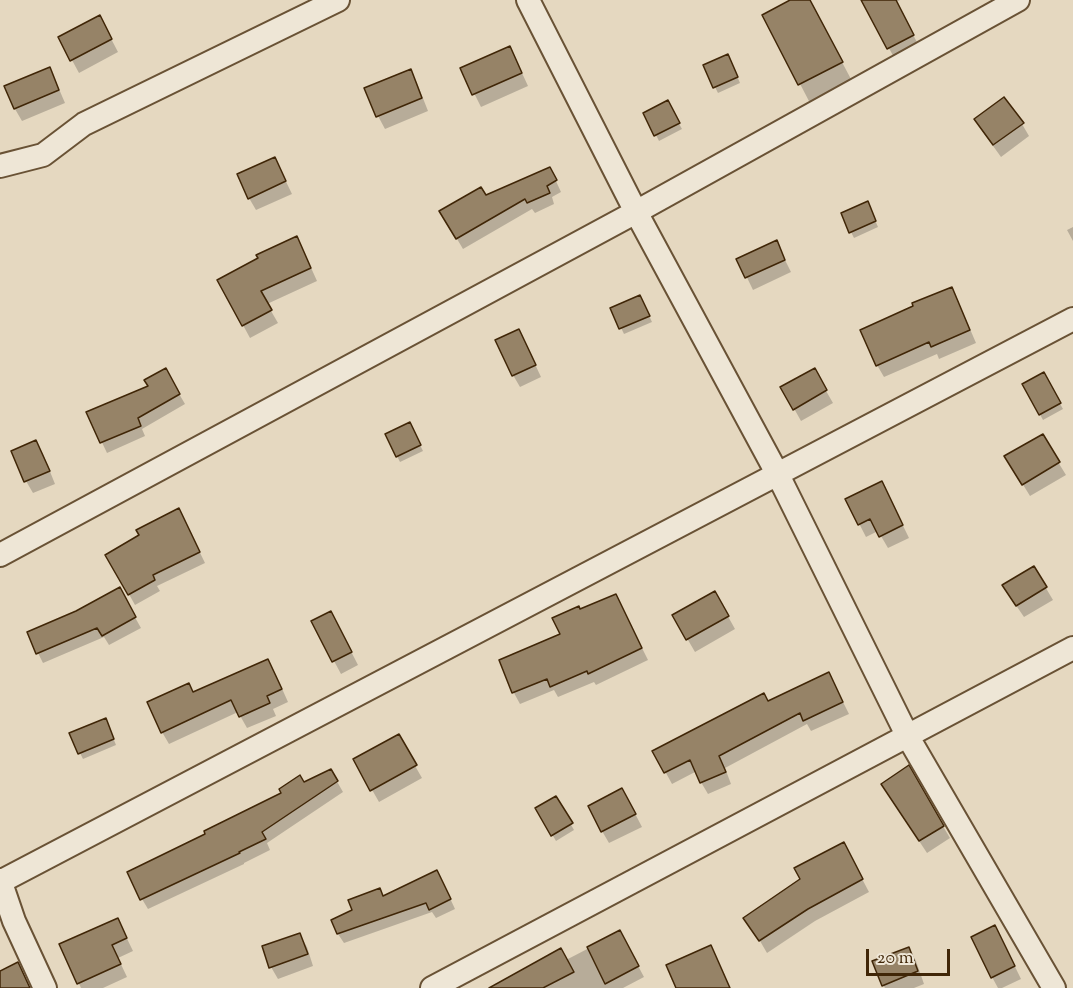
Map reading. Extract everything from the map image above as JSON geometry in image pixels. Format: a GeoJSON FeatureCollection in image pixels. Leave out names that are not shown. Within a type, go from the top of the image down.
{"type":"FeatureCollection","features":[{"type":"Feature","properties":{"kind":"street"},"geometry":{"type":"LineString","coordinates":[[0,166],[43,155],[84,124],[338,0]]}},
{"type":"Feature","properties":{"kind":"street"},"geometry":{"type":"LineString","coordinates":[[528,0],[636,212],[778,475],[908,737],[1056,988],[1073,980]]}},
{"type":"Feature","properties":{"kind":"street"},"geometry":{"type":"LineString","coordinates":[[0,555],[636,212],[1018,0]]}},
{"type":"Feature","properties":{"kind":"street"},"geometry":{"type":"LineString","coordinates":[[45,988],[14,921],[0,881],[1073,319]]}},
{"type":"Feature","properties":{"kind":"street"},"geometry":{"type":"LineString","coordinates":[[432,988],[1073,648]]}},
{"type":"Feature","properties":{"kind":"building"},"geometry":{"type":"Polygon","coordinates":[[[790,0],[810,0],[843,62],[798,85],[762,15],[790,0]]]}},
{"type":"Feature","properties":{"kind":"building"},"geometry":{"type":"Polygon","coordinates":[[[861,0],[896,0],[914,35],[887,49],[861,0]]]}},
{"type":"Feature","properties":{"kind":"building"},"geometry":{"type":"Polygon","coordinates":[[[100,15],[112,39],[70,61],[58,37],[100,15]]]}},
{"type":"Feature","properties":{"kind":"building"},"geometry":{"type":"Polygon","coordinates":[[[510,46],[522,73],[472,95],[460,68],[510,46]]]}},
{"type":"Feature","properties":{"kind":"building"},"geometry":{"type":"Polygon","coordinates":[[[728,54],[738,77],[713,88],[703,65],[728,54]]]}},
{"type":"Feature","properties":{"kind":"building"},"geometry":{"type":"Polygon","coordinates":[[[50,67],[59,90],[14,109],[4,86],[50,67]]]}},
{"type":"Feature","properties":{"kind":"building"},"geometry":{"type":"Polygon","coordinates":[[[411,69],[422,98],[376,117],[364,88],[411,69]]]}},
{"type":"Feature","properties":{"kind":"building"},"geometry":{"type":"Polygon","coordinates":[[[1004,97],[1024,123],[993,145],[974,119],[1004,97]]]}},
{"type":"Feature","properties":{"kind":"building"},"geometry":{"type":"Polygon","coordinates":[[[668,100],[680,123],[654,136],[643,113],[668,100]]]}},
{"type":"Feature","properties":{"kind":"building"},"geometry":{"type":"Polygon","coordinates":[[[275,157],[286,181],[248,199],[237,174],[275,157]]]}},
{"type":"Feature","properties":{"kind":"building"},"geometry":{"type":"Polygon","coordinates":[[[550,167],[557,180],[547,186],[550,193],[527,203],[525,199],[456,239],[439,211],[481,187],[486,195],[550,167]]]}},
{"type":"Feature","properties":{"kind":"building"},"geometry":{"type":"Polygon","coordinates":[[[868,201],[876,221],[849,233],[841,213],[868,201]]]}},
{"type":"Feature","properties":{"kind":"building"},"geometry":{"type":"Polygon","coordinates":[[[297,236],[311,268],[261,291],[272,310],[242,326],[217,280],[258,258],[256,255],[297,236]]]}},
{"type":"Feature","properties":{"kind":"building"},"geometry":{"type":"Polygon","coordinates":[[[777,240],[785,260],[745,278],[736,259],[777,240]]]}},
{"type":"Feature","properties":{"kind":"building"},"geometry":{"type":"Polygon","coordinates":[[[952,287],[970,330],[931,347],[929,342],[876,366],[860,330],[913,306],[912,303],[952,287]]]}},
{"type":"Feature","properties":{"kind":"building"},"geometry":{"type":"Polygon","coordinates":[[[640,295],[650,316],[619,329],[610,308],[640,295]]]}},
{"type":"Feature","properties":{"kind":"building"},"geometry":{"type":"Polygon","coordinates":[[[519,329],[536,365],[512,376],[495,340],[519,329]]]}},
{"type":"Feature","properties":{"kind":"building"},"geometry":{"type":"Polygon","coordinates":[[[166,368],[180,394],[138,418],[141,426],[100,443],[86,412],[148,386],[144,380],[166,368]]]}},
{"type":"Feature","properties":{"kind":"building"},"geometry":{"type":"Polygon","coordinates":[[[815,368],[827,390],[793,410],[780,387],[815,368]]]}},
{"type":"Feature","properties":{"kind":"building"},"geometry":{"type":"Polygon","coordinates":[[[1044,372],[1061,403],[1039,415],[1022,384],[1044,372]]]}},
{"type":"Feature","properties":{"kind":"building"},"geometry":{"type":"Polygon","coordinates":[[[410,422],[421,445],[396,457],[385,434],[410,422]]]}},
{"type":"Feature","properties":{"kind":"building"},"geometry":{"type":"Polygon","coordinates":[[[1043,434],[1060,462],[1022,485],[1004,456],[1043,434]]]}},
{"type":"Feature","properties":{"kind":"building"},"geometry":{"type":"Polygon","coordinates":[[[36,440],[50,471],[24,482],[11,451],[36,440]]]}},
{"type":"Feature","properties":{"kind":"building"},"geometry":{"type":"Polygon","coordinates":[[[882,481],[903,525],[879,537],[870,519],[858,525],[845,499],[882,481]]]}},
{"type":"Feature","properties":{"kind":"building"},"geometry":{"type":"Polygon","coordinates":[[[179,508],[200,552],[153,575],[155,580],[128,595],[105,555],[139,535],[136,530],[179,508]]]}},
{"type":"Feature","properties":{"kind":"building"},"geometry":{"type":"Polygon","coordinates":[[[1034,566],[1047,587],[1016,606],[1002,585],[1034,566]]]}},
{"type":"Feature","properties":{"kind":"building"},"geometry":{"type":"Polygon","coordinates":[[[120,587],[136,617],[102,636],[97,628],[36,654],[27,632],[76,611],[120,587]]]}},
{"type":"Feature","properties":{"kind":"building"},"geometry":{"type":"Polygon","coordinates":[[[715,591],[729,616],[686,640],[672,615],[715,591]]]}},
{"type":"Feature","properties":{"kind":"building"},"geometry":{"type":"Polygon","coordinates":[[[616,594],[642,648],[588,674],[587,671],[550,687],[547,679],[512,693],[499,660],[560,634],[552,618],[616,594]]]}},
{"type":"Feature","properties":{"kind":"building"},"geometry":{"type":"Polygon","coordinates":[[[331,611],[352,652],[332,662],[311,621],[331,611]]]}},
{"type":"Feature","properties":{"kind":"building"},"geometry":{"type":"Polygon","coordinates":[[[268,659],[282,689],[267,696],[270,703],[239,717],[231,700],[161,733],[147,702],[189,683],[193,692],[268,659]]]}},
{"type":"Feature","properties":{"kind":"building"},"geometry":{"type":"Polygon","coordinates":[[[829,672],[843,702],[803,721],[800,713],[719,756],[726,772],[700,783],[690,760],[664,773],[652,751],[764,693],[768,701],[829,672]]]}},
{"type":"Feature","properties":{"kind":"building"},"geometry":{"type":"Polygon","coordinates":[[[106,718],[114,739],[78,754],[69,733],[106,718]]]}},
{"type":"Feature","properties":{"kind":"building"},"geometry":{"type":"Polygon","coordinates":[[[399,734],[417,765],[370,791],[353,759],[399,734]]]}},
{"type":"Feature","properties":{"kind":"building"},"geometry":{"type":"Polygon","coordinates":[[[909,765],[944,826],[919,841],[881,784],[909,765]]]}},
{"type":"Feature","properties":{"kind":"building"},"geometry":{"type":"Polygon","coordinates":[[[331,769],[338,781],[262,832],[266,839],[140,900],[127,872],[281,793],[279,789],[300,775],[304,782],[331,769]]]}},
{"type":"Feature","properties":{"kind":"building"},"geometry":{"type":"Polygon","coordinates":[[[622,788],[636,814],[601,832],[588,806],[622,788]]]}},
{"type":"Feature","properties":{"kind":"building"},"geometry":{"type":"Polygon","coordinates":[[[556,796],[573,823],[551,836],[535,808],[556,796]]]}},
{"type":"Feature","properties":{"kind":"building"},"geometry":{"type":"Polygon","coordinates":[[[844,842],[863,879],[808,909],[759,941],[743,918],[800,879],[794,868],[844,842]]]}},
{"type":"Feature","properties":{"kind":"building"},"geometry":{"type":"Polygon","coordinates":[[[437,870],[451,899],[429,910],[426,903],[337,934],[331,920],[352,910],[348,900],[380,888],[383,896],[437,870]]]}},
{"type":"Feature","properties":{"kind":"building"},"geometry":{"type":"Polygon","coordinates":[[[118,918],[127,938],[112,945],[121,964],[77,984],[59,944],[118,918]]]}},
{"type":"Feature","properties":{"kind":"building"},"geometry":{"type":"Polygon","coordinates":[[[995,925],[1015,966],[991,978],[971,937],[995,925]]]}},
{"type":"Feature","properties":{"kind":"building"},"geometry":{"type":"Polygon","coordinates":[[[620,930],[639,966],[605,984],[587,947],[620,930]]]}},
{"type":"Feature","properties":{"kind":"building"},"geometry":{"type":"Polygon","coordinates":[[[300,933],[308,954],[269,968],[262,946],[300,933]]]}},
{"type":"Feature","properties":{"kind":"building"},"geometry":{"type":"Polygon","coordinates":[[[711,945],[730,988],[676,988],[666,965],[711,945]]]}},
{"type":"Feature","properties":{"kind":"building"},"geometry":{"type":"Polygon","coordinates":[[[909,947],[918,971],[882,986],[872,961],[909,947]]]}},
{"type":"Feature","properties":{"kind":"building"},"geometry":{"type":"Polygon","coordinates":[[[561,948],[574,972],[543,988],[489,988],[561,948]]]}},
{"type":"Feature","properties":{"kind":"building"},"geometry":{"type":"Polygon","coordinates":[[[18,962],[30,988],[0,988],[0,971],[18,962]]]}}]}
